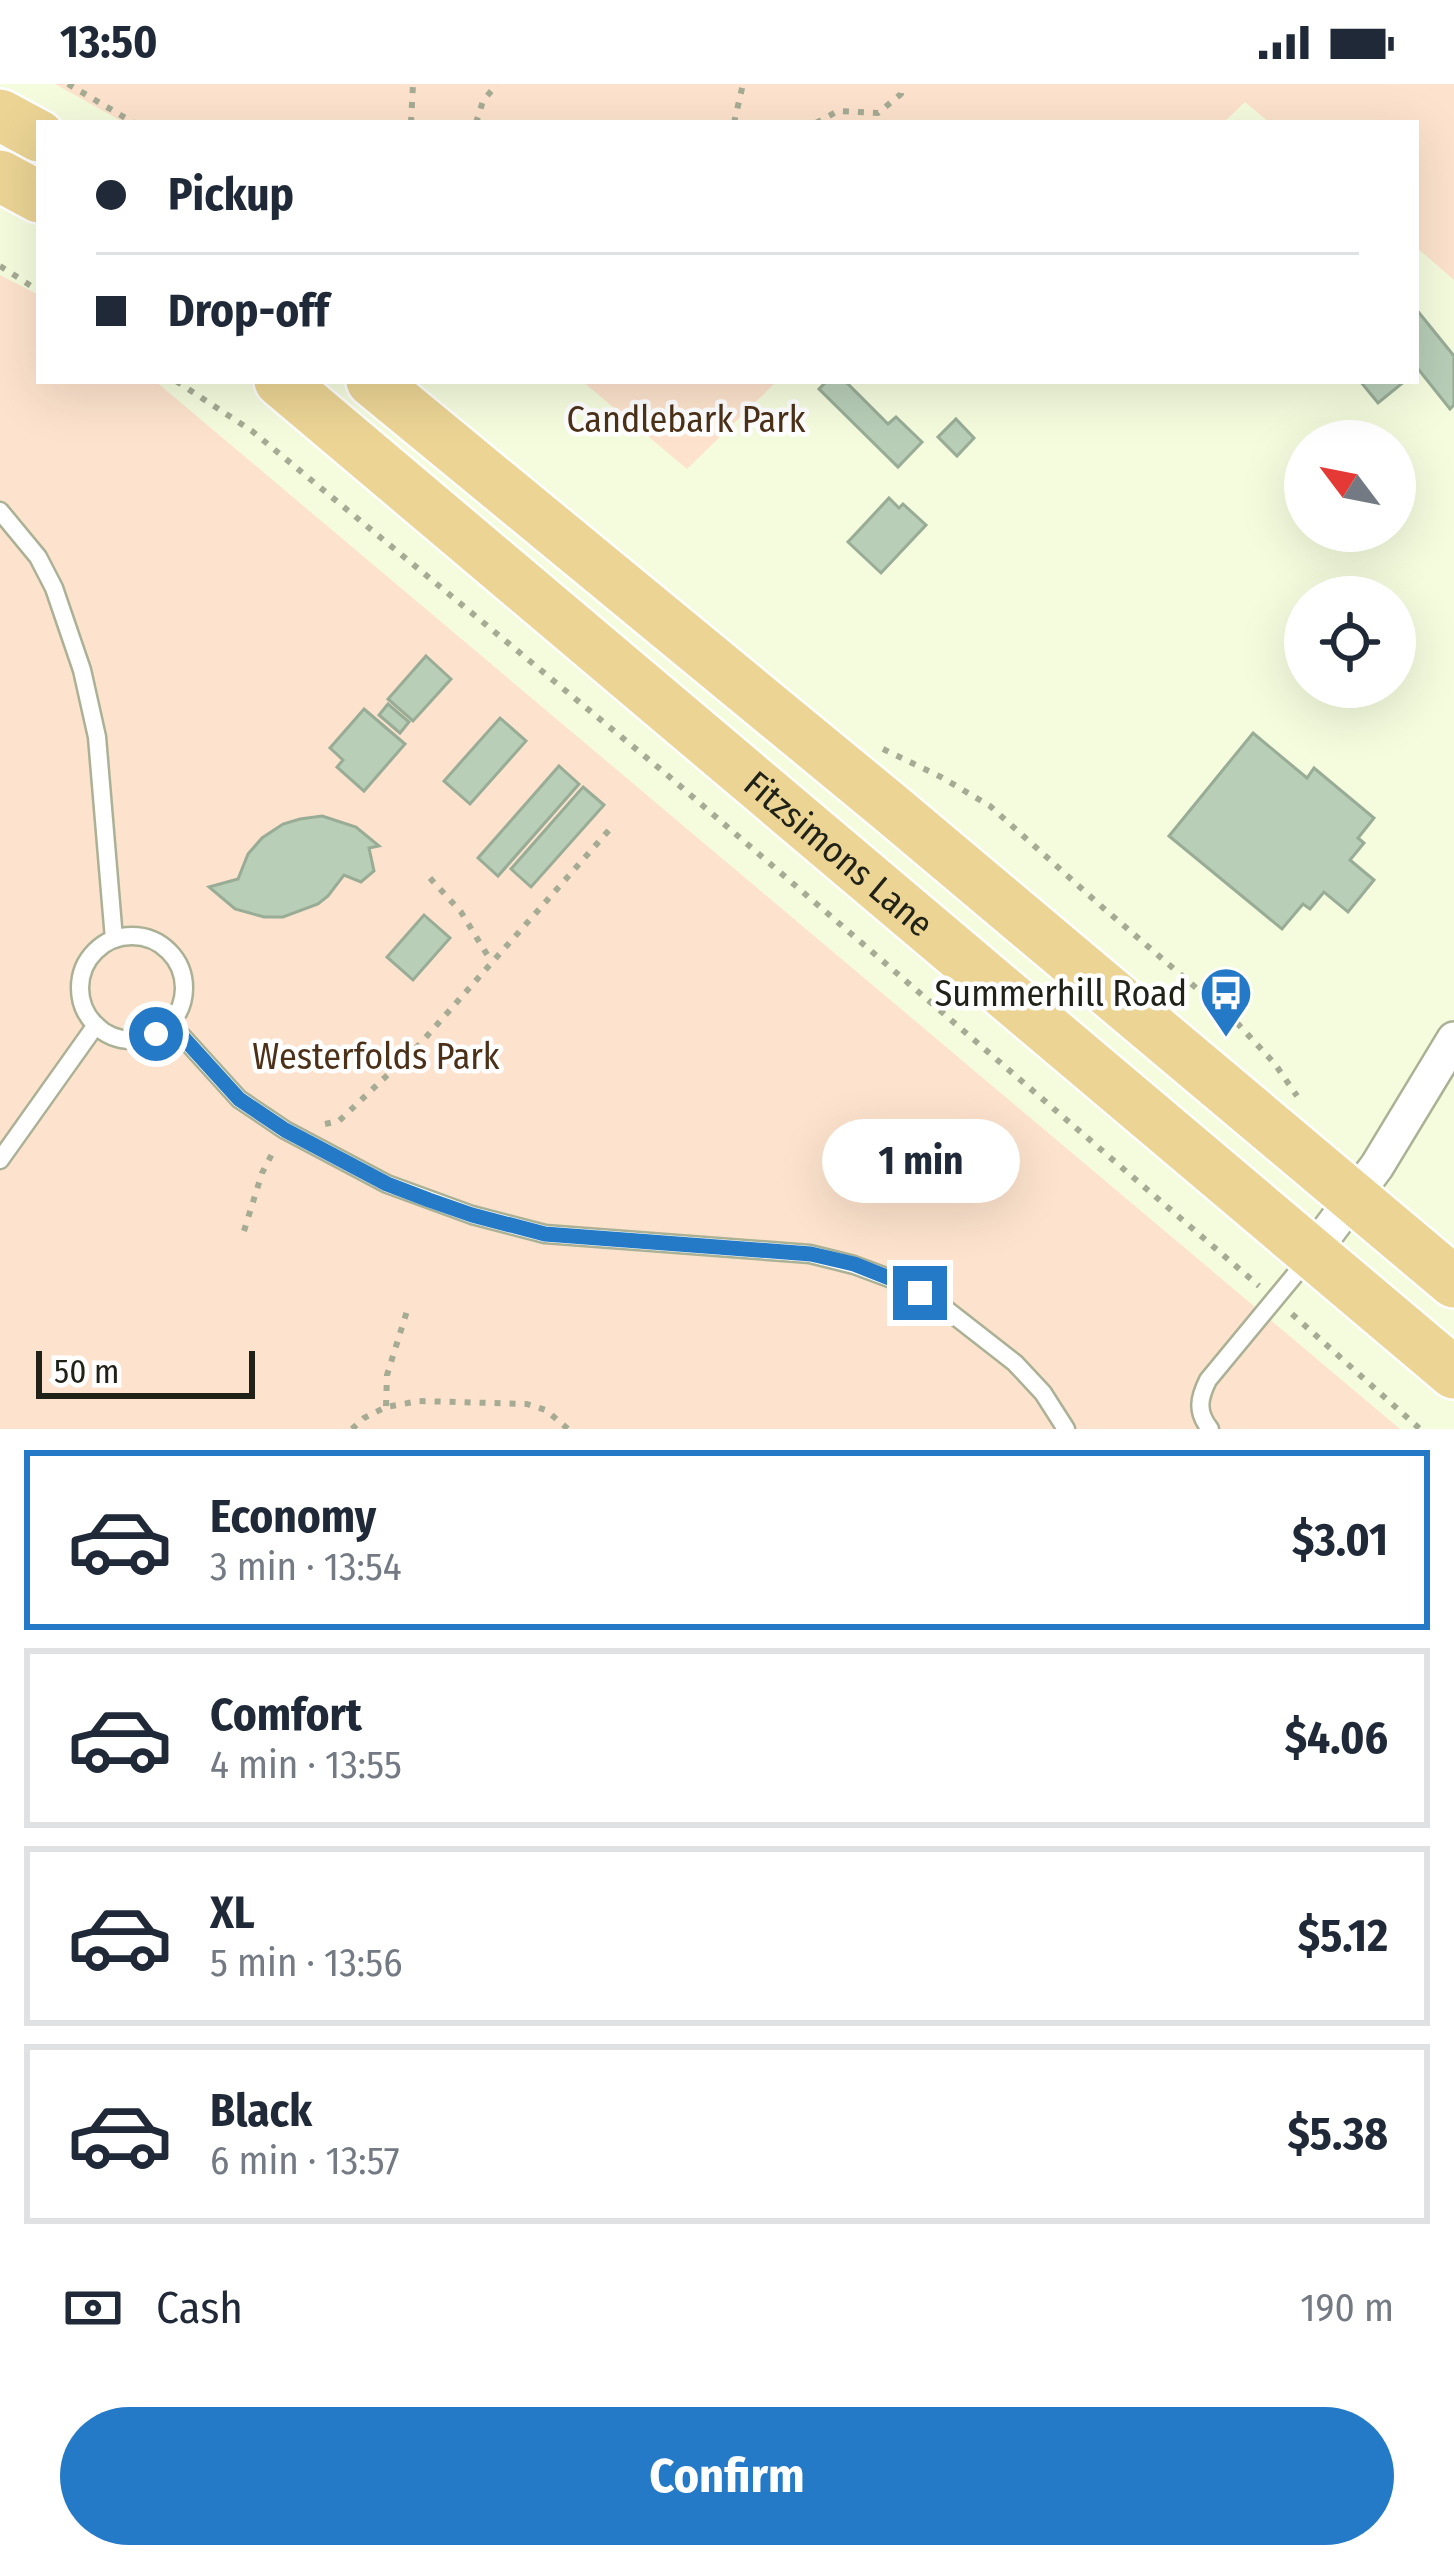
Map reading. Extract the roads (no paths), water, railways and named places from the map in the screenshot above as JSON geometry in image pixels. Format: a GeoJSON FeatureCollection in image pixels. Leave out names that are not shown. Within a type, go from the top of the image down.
{"type":"FeatureCollection","features":[{"type":"Feature","properties":{"kind":"main road"},"geometry":{"type":"LineString","coordinates":[[0,115],[36,134]]}},
{"type":"Feature","properties":{"kind":"main road"},"geometry":{"type":"LineString","coordinates":[[0,176],[36,195]]}},
{"type":"Feature","properties":{"kind":"main road","name":"Fitzsimons Lane"},"geometry":{"type":"LineString","coordinates":[[284,384],[1454,1373]]}},
{"type":"Feature","properties":{"kind":"main road"},"geometry":{"type":"LineString","coordinates":[[368,456],[390,395]]}},
{"type":"Feature","properties":{"kind":"main road","name":"Fitzsimons Lane"},"geometry":{"type":"LineString","coordinates":[[390,395],[1454,1282]]}},
{"type":"Feature","properties":{"kind":"street"},"geometry":{"type":"LineString","coordinates":[[1312,1253],[1355,1198],[1454,1039]]}},
{"type":"Feature","properties":{"kind":"lane"},"geometry":{"type":"LineString","coordinates":[[0,511],[38,557],[54,588],[82,670],[97,737],[114,939]]}},
{"type":"Feature","properties":{"kind":"lane"},"geometry":{"type":"LineString","coordinates":[[131,935],[156,941],[170,952],[183,978],[178,1012],[156,1034],[128,1040],[102,1030],[85,1010],[82,975],[89,959],[114,939],[131,935]]}},
{"type":"Feature","properties":{"kind":"lane"},"geometry":{"type":"LineString","coordinates":[[170,1023],[239,1099],[285,1130],[387,1184],[472,1215],[545,1234],[811,1254],[897,1281],[942,1306],[1015,1363],[1043,1393],[1066,1429]]}},
{"type":"Feature","properties":{"kind":"lane"},"geometry":{"type":"LineString","coordinates":[[0,1160],[95,1024]]}},
{"type":"Feature","properties":{"kind":"lane"},"geometry":{"type":"LineString","coordinates":[[1210,1429],[1199,1404],[1208,1380],[1312,1253]]}},
{"type":"Feature","properties":{"kind":"place","name":"Summerhill Road"},"geometry":{"type":"Point","coordinates":[1226,1039]}},
{"type":"Feature","properties":{"kind":"park label","name":"Candlebark Park"},"geometry":{"type":"Point","coordinates":[686,419]}},
{"type":"Feature","properties":{"kind":"park label","name":"Westerfolds Park"},"geometry":{"type":"Point","coordinates":[376,1056]}}]}
